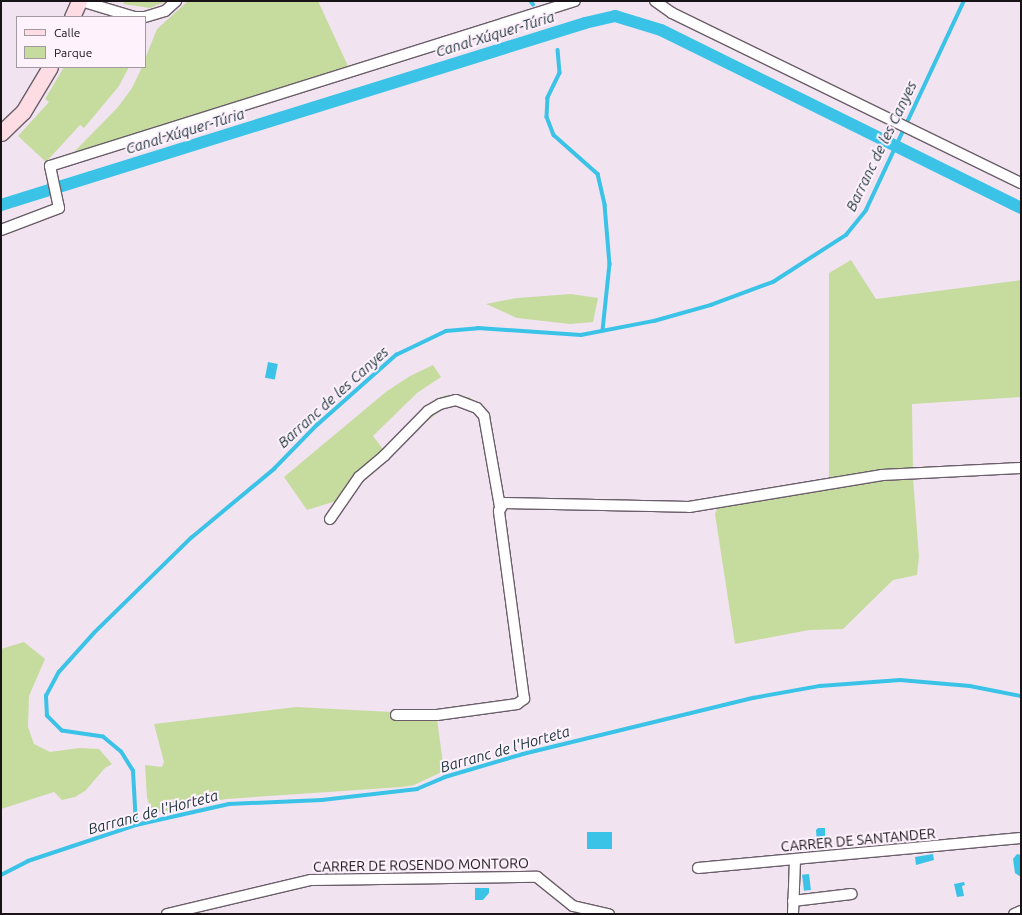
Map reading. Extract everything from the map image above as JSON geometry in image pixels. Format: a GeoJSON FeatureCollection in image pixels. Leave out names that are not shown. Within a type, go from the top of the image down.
{"type":"FeatureCollection","features":[{"type":"Feature","properties":{"kind":"main road"},"geometry":{"type":"LineString","coordinates":[[72,16],[80,1]]}},
{"type":"Feature","properties":{"kind":"main road"},"geometry":{"type":"LineString","coordinates":[[1,133],[23,112],[49,68]]}},
{"type":"Feature","properties":{"kind":"street"},"geometry":{"type":"LineString","coordinates":[[80,1],[131,16]]}},
{"type":"Feature","properties":{"kind":"street"},"geometry":{"type":"LineString","coordinates":[[146,17],[166,12],[176,1]]}},
{"type":"Feature","properties":{"kind":"street"},"geometry":{"type":"LineString","coordinates":[[1,230],[59,208],[50,166],[575,1]]}},
{"type":"Feature","properties":{"kind":"street"},"geometry":{"type":"LineString","coordinates":[[655,1],[672,13],[1021,183]]}},
{"type":"Feature","properties":{"kind":"street"},"geometry":{"type":"LineString","coordinates":[[330,519],[359,477],[384,456],[428,411],[440,404],[456,400],[477,408],[484,416],[500,507],[524,699],[517,704],[436,716],[396,715]]}},
{"type":"Feature","properties":{"kind":"street"},"geometry":{"type":"LineString","coordinates":[[500,507],[510,502],[689,507],[882,475],[1021,468]]}},
{"type":"Feature","properties":{"kind":"street","name":"CARRER DE SANTANDER"},"geometry":{"type":"LineString","coordinates":[[698,868],[1021,838]]}},
{"type":"Feature","properties":{"kind":"street"},"geometry":{"type":"LineString","coordinates":[[793,914],[795,860]]}},
{"type":"Feature","properties":{"kind":"street","name":"CARRER DE ROSENDO MONTORO"},"geometry":{"type":"LineString","coordinates":[[166,914],[311,880],[537,877],[573,906],[609,914]]}},
{"type":"Feature","properties":{"kind":"street"},"geometry":{"type":"LineString","coordinates":[[793,901],[852,894]]}},
{"type":"Feature","properties":{"kind":"street"},"geometry":{"type":"LineString","coordinates":[[1014,914],[1021,911]]}},
{"type":"Feature","properties":{"kind":"green space"},"geometry":{"type":"Polygon","coordinates":[[[125,1],[167,1],[150,8],[123,4],[125,1]]]}},
{"type":"Feature","properties":{"kind":"green space"},"geometry":{"type":"Polygon","coordinates":[[[188,1],[318,1],[348,66],[73,153],[118,107],[132,88],[142,68],[146,68],[146,56],[157,29],[188,1]]]}},
{"type":"Feature","properties":{"kind":"green space"},"geometry":{"type":"Polygon","coordinates":[[[63,68],[128,68],[119,86],[84,128],[80,125],[46,162],[18,136],[49,102],[45,99],[63,68]]]}},
{"type":"Feature","properties":{"kind":"green space"},"geometry":{"type":"Polygon","coordinates":[[[851,260],[876,299],[1021,280],[1021,397],[912,404],[913,471],[829,480],[829,273],[851,260]]]}},
{"type":"Feature","properties":{"kind":"green space"},"geometry":{"type":"Polygon","coordinates":[[[571,294],[598,298],[593,322],[570,324],[517,318],[486,304],[517,298],[571,294]]]}},
{"type":"Feature","properties":{"kind":"green space"},"geometry":{"type":"Polygon","coordinates":[[[433,365],[441,377],[417,393],[373,436],[383,449],[426,406],[438,398],[447,395],[469,397],[477,403],[475,414],[463,405],[446,407],[378,457],[336,501],[307,510],[284,477],[387,391],[410,376],[433,365]]]}},
{"type":"Feature","properties":{"kind":"green space"},"geometry":{"type":"Polygon","coordinates":[[[913,477],[919,557],[917,575],[893,580],[843,629],[809,630],[735,644],[715,514],[719,504],[882,479],[913,477]]]}},
{"type":"Feature","properties":{"kind":"green space"},"geometry":{"type":"Polygon","coordinates":[[[24,642],[45,659],[29,696],[28,727],[34,744],[50,752],[79,748],[99,749],[112,764],[105,768],[85,791],[75,797],[62,800],[54,792],[1,809],[1,649],[24,642]]]}},
{"type":"Feature","properties":{"kind":"green space"},"geometry":{"type":"Polygon","coordinates":[[[296,707],[392,712],[437,719],[444,771],[414,785],[402,787],[226,799],[171,811],[152,812],[147,798],[145,765],[162,767],[164,762],[154,724],[296,707]]]}},
{"type":"Feature","properties":{"kind":"water"},"geometry":{"type":"Polygon","coordinates":[[[268,362],[278,364],[275,380],[265,378],[268,362]]]}},
{"type":"Feature","properties":{"kind":"water"},"geometry":{"type":"Polygon","coordinates":[[[818,828],[825,828],[825,844],[817,844],[816,830],[818,828]]]}},
{"type":"Feature","properties":{"kind":"water"},"geometry":{"type":"Polygon","coordinates":[[[587,832],[612,832],[612,849],[587,849],[587,832]]]}},
{"type":"Feature","properties":{"kind":"water"},"geometry":{"type":"Polygon","coordinates":[[[933,854],[934,860],[916,865],[915,857],[933,854]]]}},
{"type":"Feature","properties":{"kind":"water"},"geometry":{"type":"Polygon","coordinates":[[[1017,854],[1021,855],[1021,877],[1015,873],[1013,859],[1017,854]]]}},
{"type":"Feature","properties":{"kind":"water"},"geometry":{"type":"Polygon","coordinates":[[[809,874],[811,890],[804,891],[802,875],[809,874]]]}},
{"type":"Feature","properties":{"kind":"water"},"geometry":{"type":"Polygon","coordinates":[[[964,882],[965,885],[962,886],[964,896],[957,897],[954,884],[964,882]]]}},
{"type":"Feature","properties":{"kind":"water"},"geometry":{"type":"Polygon","coordinates":[[[475,888],[489,888],[489,893],[483,900],[475,900],[475,888]]]}},
{"type":"Feature","properties":{"kind":"waterway","name":"Barranc de les Canyes"},"geometry":{"type":"LineString","coordinates":[[136,825],[133,771],[121,752],[103,737],[62,731],[47,716],[46,696],[59,672],[94,633],[191,538],[274,469],[317,425],[396,355],[446,331],[478,328],[581,335],[654,321],[711,305],[773,282],[846,235],[866,210],[964,1]]}},
{"type":"Feature","properties":{"kind":"waterway","name":"Canal Xúquer-Túria"},"geometry":{"type":"LineString","coordinates":[[1,205],[585,23],[615,16],[661,30],[1021,208]]}},
{"type":"Feature","properties":{"kind":"waterway"},"geometry":{"type":"LineString","coordinates":[[558,50],[560,73],[548,98],[547,117],[554,135],[598,174],[605,205],[610,264],[603,331]]}},
{"type":"Feature","properties":{"kind":"waterway","name":"Barranc de l'Horteta"},"geometry":{"type":"LineString","coordinates":[[1,875],[28,861],[136,825],[229,804],[322,800],[417,789],[445,777],[523,754],[753,698],[820,686],[900,680],[970,686],[1021,696]]}}]}
